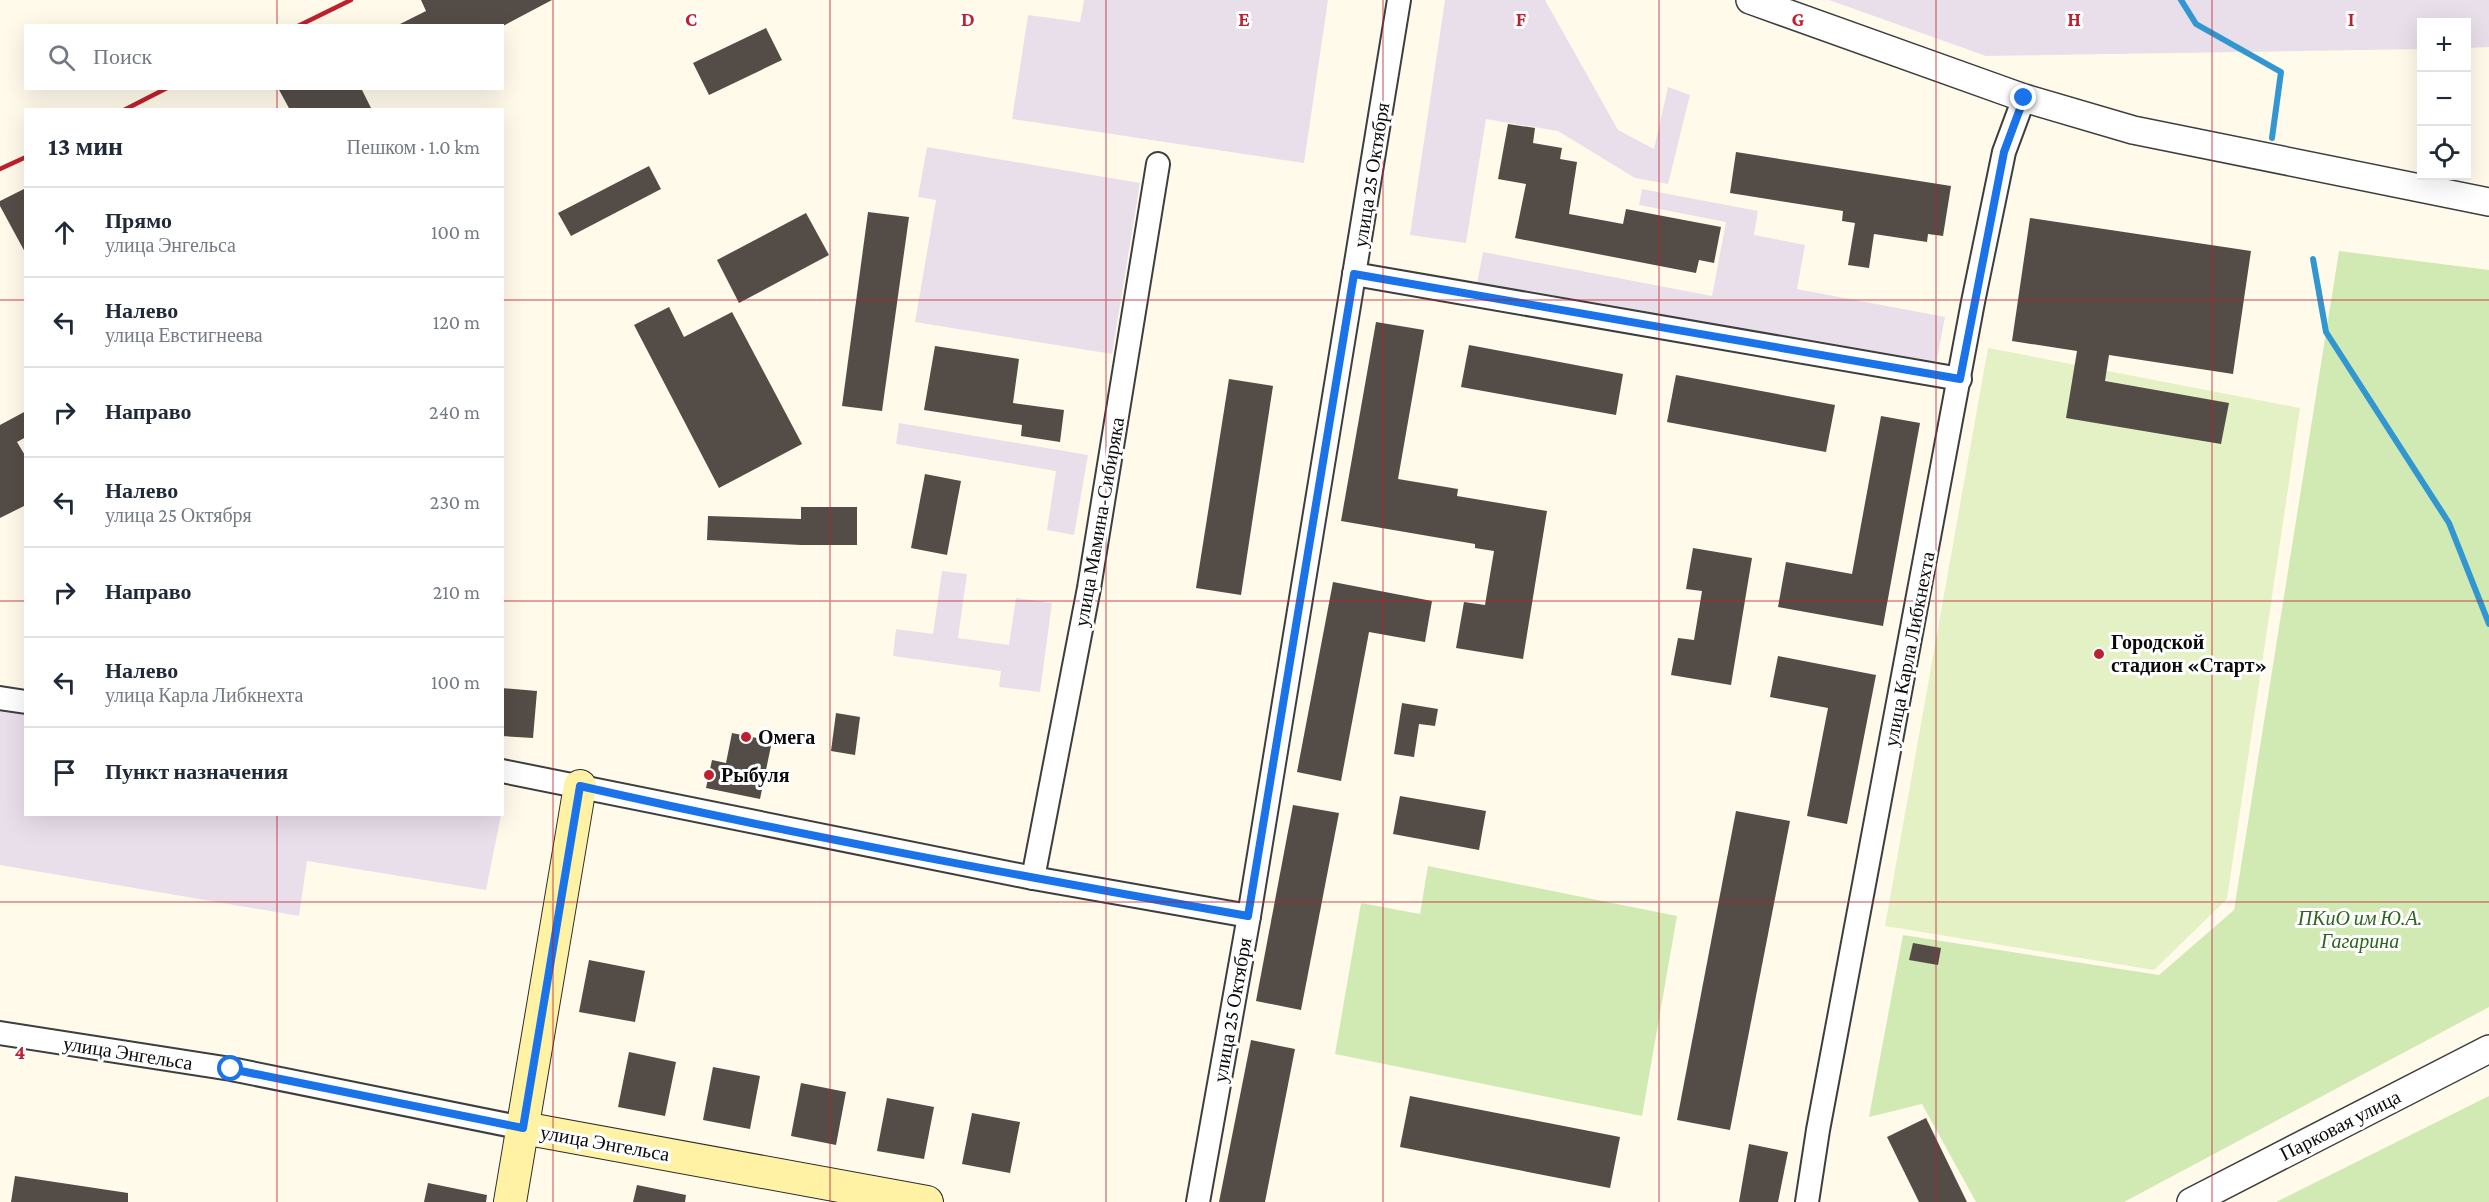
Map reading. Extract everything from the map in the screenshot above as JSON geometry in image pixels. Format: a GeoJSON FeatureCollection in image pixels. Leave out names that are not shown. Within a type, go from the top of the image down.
{"type":"FeatureCollection","features":[{"type":"Feature","properties":{"kind":"main road"},"geometry":{"type":"LineString","coordinates":[[510,1202],[580,786]]}},
{"type":"Feature","properties":{"kind":"main road","name":"улица Энгельса"},"geometry":{"type":"LineString","coordinates":[[523,1128],[927,1202]]}},
{"type":"Feature","properties":{"kind":"street","name":"улица 25 Октября"},"geometry":{"type":"LineString","coordinates":[[1198,1202],[1248,916],[1399,0]]}},
{"type":"Feature","properties":{"kind":"street"},"geometry":{"type":"LineString","coordinates":[[1750,0],[2024,98],[2133,130],[2489,202]]}},
{"type":"Feature","properties":{"kind":"street","name":"улица Карла Либкнехта"},"geometry":{"type":"LineString","coordinates":[[1807,1202],[1820,1118],[2004,152],[2024,98]]}},
{"type":"Feature","properties":{"kind":"street","name":"улица Мамина-Сибиряка"},"geometry":{"type":"LineString","coordinates":[[1033,878],[1089,588],[1158,164]]}},
{"type":"Feature","properties":{"kind":"street"},"geometry":{"type":"LineString","coordinates":[[1354,274],[1960,379]]}},
{"type":"Feature","properties":{"kind":"street"},"geometry":{"type":"LineString","coordinates":[[0,698],[24,702]]}},
{"type":"Feature","properties":{"kind":"street"},"geometry":{"type":"LineString","coordinates":[[504,771],[1033,878],[1248,916]]}},
{"type":"Feature","properties":{"kind":"street","name":"улица Энгельса"},"geometry":{"type":"LineString","coordinates":[[0,1033],[231,1069],[523,1128]]}},
{"type":"Feature","properties":{"kind":"street","name":"Парковая улица"},"geometry":{"type":"LineString","coordinates":[[2191,1202],[2489,1049]]}},
{"type":"Feature","properties":{"kind":"shaded area"},"geometry":{"type":"Polygon","coordinates":[[[1084,0],[1328,0],[1304,163],[1012,119],[1028,15],[1080,22],[1084,0]]]}},
{"type":"Feature","properties":{"kind":"shaded area"},"geometry":{"type":"Polygon","coordinates":[[[1445,0],[1545,0],[1618,130],[1654,149],[1668,87],[1690,95],[1668,184],[1635,178],[1558,131],[1486,119],[1466,243],[1410,235],[1445,0]]]}},
{"type":"Feature","properties":{"kind":"shaded area"},"geometry":{"type":"Polygon","coordinates":[[[1829,0],[2489,0],[2489,47],[2471,48],[2471,18],[2417,18],[2417,49],[1986,56],[1829,0]]]}},
{"type":"Feature","properties":{"kind":"shaded area"},"geometry":{"type":"Polygon","coordinates":[[[927,147],[1140,183],[1112,354],[915,322],[936,200],[918,197],[927,147]]]}},
{"type":"Feature","properties":{"kind":"shaded area"},"geometry":{"type":"Polygon","coordinates":[[[1642,189],[1758,211],[1754,235],[1805,245],[1797,289],[1945,317],[1935,370],[1477,283],[1483,252],[1712,296],[1726,222],[1639,205],[1642,189]]]}},
{"type":"Feature","properties":{"kind":"shaded area"},"geometry":{"type":"Polygon","coordinates":[[[899,423],[1088,455],[1074,535],[1047,530],[1056,471],[896,444],[899,423]]]}},
{"type":"Feature","properties":{"kind":"shaded area"},"geometry":{"type":"Polygon","coordinates":[[[942,571],[967,574],[958,638],[1009,645],[1016,598],[1052,603],[1040,692],[999,687],[1001,671],[893,656],[896,629],[933,634],[942,571]]]}},
{"type":"Feature","properties":{"kind":"shaded area"},"geometry":{"type":"Polygon","coordinates":[[[0,709],[24,713],[24,816],[501,816],[486,890],[307,861],[299,916],[0,865],[0,709]]]}},
{"type":"Feature","properties":{"kind":"green space","name":"ПКиО им Ю.А. Гагарина"},"geometry":{"type":"Polygon","coordinates":[[[2339,251],[2489,270],[2489,1007],[2124,1202],[1976,1202],[1922,1104],[1869,1117],[1903,935],[2159,975],[2234,910],[2339,251]]]}},
{"type":"Feature","properties":{"kind":"green space","name":"Городской стадион «Старт»"},"geometry":{"type":"Polygon","coordinates":[[[1988,348],[2300,408],[2227,899],[2154,970],[1885,926],[1988,348]]]}},
{"type":"Feature","properties":{"kind":"green space"},"geometry":{"type":"Polygon","coordinates":[[[1428,866],[1677,916],[1642,1116],[1335,1054],[1361,903],[1420,914],[1428,866]]]}},
{"type":"Feature","properties":{"kind":"green space"},"geometry":{"type":"Polygon","coordinates":[[[2489,1096],[2489,1202],[2276,1202],[2489,1096]]]}},
{"type":"Feature","properties":{"kind":"building"},"geometry":{"type":"Polygon","coordinates":[[[421,0],[552,0],[504,25],[400,24],[426,11],[421,0]]]}},
{"type":"Feature","properties":{"kind":"building"},"geometry":{"type":"Polygon","coordinates":[[[766,28],[782,60],[709,95],[693,63],[766,28]]]}},
{"type":"Feature","properties":{"kind":"building"},"geometry":{"type":"Polygon","coordinates":[[[279,90],[362,90],[371,108],[289,108],[279,90]]]}},
{"type":"Feature","properties":{"kind":"building"},"geometry":{"type":"Polygon","coordinates":[[[1508,124],[1535,128],[1533,143],[1562,148],[1560,159],[1577,162],[1569,214],[1623,224],[1626,209],[1721,227],[1714,263],[1699,260],[1696,273],[1515,238],[1526,184],[1498,179],[1508,124]]]}},
{"type":"Feature","properties":{"kind":"building"},"geometry":{"type":"Polygon","coordinates":[[[1736,152],[1951,186],[1943,236],[1928,234],[1927,242],[1874,234],[1869,268],[1848,265],[1855,223],[1842,221],[1843,211],[1730,193],[1736,152]]]}},
{"type":"Feature","properties":{"kind":"building"},"geometry":{"type":"Polygon","coordinates":[[[649,166],[661,189],[571,236],[558,213],[649,166]]]}},
{"type":"Feature","properties":{"kind":"building"},"geometry":{"type":"Polygon","coordinates":[[[24,189],[24,250],[0,206],[0,201],[24,189]]]}},
{"type":"Feature","properties":{"kind":"building"},"geometry":{"type":"Polygon","coordinates":[[[868,212],[909,217],[882,411],[842,406],[868,212]]]}},
{"type":"Feature","properties":{"kind":"building"},"geometry":{"type":"Polygon","coordinates":[[[806,213],[829,255],[739,303],[717,260],[806,213]]]}},
{"type":"Feature","properties":{"kind":"building"},"geometry":{"type":"Polygon","coordinates":[[[2030,218],[2251,251],[2233,374],[2109,355],[2105,381],[2229,403],[2221,444],[2066,418],[2077,351],[2012,341],[2030,218]]]}},
{"type":"Feature","properties":{"kind":"building"},"geometry":{"type":"Polygon","coordinates":[[[669,307],[684,337],[732,312],[802,444],[719,488],[634,325],[669,307]]]}},
{"type":"Feature","properties":{"kind":"building"},"geometry":{"type":"Polygon","coordinates":[[[1376,322],[1424,330],[1398,479],[1458,489],[1457,496],[1547,511],[1523,659],[1456,648],[1464,602],[1485,605],[1494,551],[1475,548],[1475,544],[1341,521],[1376,322]]]}},
{"type":"Feature","properties":{"kind":"building"},"geometry":{"type":"Polygon","coordinates":[[[1469,345],[1623,374],[1616,415],[1461,387],[1469,345]]]}},
{"type":"Feature","properties":{"kind":"building"},"geometry":{"type":"Polygon","coordinates":[[[935,346],[1019,359],[1013,403],[1064,410],[1060,442],[1021,436],[1022,425],[924,410],[935,346]]]}},
{"type":"Feature","properties":{"kind":"building"},"geometry":{"type":"Polygon","coordinates":[[[1676,375],[1835,405],[1826,452],[1667,422],[1676,375]]]}},
{"type":"Feature","properties":{"kind":"building"},"geometry":{"type":"Polygon","coordinates":[[[1229,379],[1273,386],[1241,595],[1196,588],[1229,379]]]}},
{"type":"Feature","properties":{"kind":"building"},"geometry":{"type":"Polygon","coordinates":[[[24,412],[24,438],[17,442],[24,454],[24,506],[0,518],[0,425],[24,412]]]}},
{"type":"Feature","properties":{"kind":"building"},"geometry":{"type":"Polygon","coordinates":[[[1881,416],[1920,423],[1883,626],[1778,607],[1786,562],[1852,574],[1881,416]]]}},
{"type":"Feature","properties":{"kind":"building"},"geometry":{"type":"Polygon","coordinates":[[[925,474],[961,481],[947,555],[911,548],[925,474]]]}},
{"type":"Feature","properties":{"kind":"building"},"geometry":{"type":"Polygon","coordinates":[[[801,507],[857,507],[857,545],[801,545],[707,540],[708,516],[801,519],[801,507]]]}},
{"type":"Feature","properties":{"kind":"building"},"geometry":{"type":"Polygon","coordinates":[[[1693,548],[1752,558],[1731,685],[1671,675],[1678,638],[1694,640],[1702,591],[1686,589],[1693,548]]]}},
{"type":"Feature","properties":{"kind":"building"},"geometry":{"type":"Polygon","coordinates":[[[1333,582],[1432,601],[1425,642],[1369,632],[1341,781],[1297,772],[1333,582]]]}},
{"type":"Feature","properties":{"kind":"building"},"geometry":{"type":"Polygon","coordinates":[[[1778,656],[1876,675],[1847,824],[1807,816],[1828,708],[1770,697],[1778,656]]]}},
{"type":"Feature","properties":{"kind":"building"},"geometry":{"type":"Polygon","coordinates":[[[504,688],[537,691],[533,738],[504,736],[504,688]]]}},
{"type":"Feature","properties":{"kind":"building"},"geometry":{"type":"Polygon","coordinates":[[[1402,703],[1438,709],[1435,726],[1419,724],[1414,757],[1394,754],[1402,703]]]}},
{"type":"Feature","properties":{"kind":"building"},"geometry":{"type":"Polygon","coordinates":[[[836,713],[860,717],[855,755],[831,751],[836,713]]]}},
{"type":"Feature","properties":{"kind":"building"},"geometry":{"type":"Polygon","coordinates":[[[732,733],[772,741],[760,799],[706,788],[712,760],[726,763],[732,733]]]}},
{"type":"Feature","properties":{"kind":"building"},"geometry":{"type":"Polygon","coordinates":[[[1400,796],[1486,811],[1479,850],[1393,834],[1400,796]]]}},
{"type":"Feature","properties":{"kind":"building"},"geometry":{"type":"Polygon","coordinates":[[[1293,805],[1339,813],[1301,1010],[1256,1001],[1293,805]]]}},
{"type":"Feature","properties":{"kind":"building"},"geometry":{"type":"Polygon","coordinates":[[[1736,811],[1790,821],[1730,1130],[1677,1120],[1736,811]]]}},
{"type":"Feature","properties":{"kind":"building"},"geometry":{"type":"Polygon","coordinates":[[[1913,943],[1941,948],[1938,965],[1909,960],[1913,943]]]}},
{"type":"Feature","properties":{"kind":"building"},"geometry":{"type":"Polygon","coordinates":[[[589,960],[645,971],[635,1022],[579,1012],[589,960]]]}},
{"type":"Feature","properties":{"kind":"building"},"geometry":{"type":"Polygon","coordinates":[[[1251,1040],[1295,1049],[1265,1202],[1219,1202],[1251,1040]]]}},
{"type":"Feature","properties":{"kind":"building"},"geometry":{"type":"Polygon","coordinates":[[[629,1052],[676,1062],[665,1116],[618,1107],[629,1052]]]}},
{"type":"Feature","properties":{"kind":"building"},"geometry":{"type":"Polygon","coordinates":[[[713,1067],[760,1076],[750,1129],[703,1120],[713,1067]]]}},
{"type":"Feature","properties":{"kind":"building"},"geometry":{"type":"Polygon","coordinates":[[[801,1083],[846,1092],[836,1145],[791,1136],[801,1083]]]}},
{"type":"Feature","properties":{"kind":"building"},"geometry":{"type":"Polygon","coordinates":[[[1410,1096],[1620,1137],[1610,1188],[1400,1147],[1410,1096]]]}},
{"type":"Feature","properties":{"kind":"building"},"geometry":{"type":"Polygon","coordinates":[[[887,1098],[934,1107],[924,1159],[877,1151],[887,1098]]]}},
{"type":"Feature","properties":{"kind":"building"},"geometry":{"type":"Polygon","coordinates":[[[972,1113],[1020,1122],[1010,1173],[962,1164],[972,1113]]]}},
{"type":"Feature","properties":{"kind":"building"},"geometry":{"type":"Polygon","coordinates":[[[1926,1118],[1967,1202],[1919,1202],[1887,1137],[1926,1118]]]}},
{"type":"Feature","properties":{"kind":"building"},"geometry":{"type":"Polygon","coordinates":[[[1749,1144],[1788,1152],[1778,1202],[1739,1202],[1749,1144]]]}},
{"type":"Feature","properties":{"kind":"building"},"geometry":{"type":"Polygon","coordinates":[[[15,1176],[128,1193],[128,1202],[11,1202],[15,1176]]]}},
{"type":"Feature","properties":{"kind":"building"},"geometry":{"type":"Polygon","coordinates":[[[428,1183],[487,1195],[486,1202],[424,1202],[428,1183]]]}},
{"type":"Feature","properties":{"kind":"building"},"geometry":{"type":"Polygon","coordinates":[[[637,1185],[686,1195],[685,1202],[633,1202],[637,1185]]]}},
{"type":"Feature","properties":{"kind":"waterway"},"geometry":{"type":"LineString","coordinates":[[2181,0],[2196,24],[2281,72],[2272,138]]}},
{"type":"Feature","properties":{"kind":"waterway"},"geometry":{"type":"LineString","coordinates":[[2313,259],[2326,332],[2449,523],[2489,624]]}},
{"type":"Feature","properties":{"kind":"railway"},"geometry":{"type":"LineString","coordinates":[[302,24],[351,0]]}},
{"type":"Feature","properties":{"kind":"railway"},"geometry":{"type":"LineString","coordinates":[[128,108],[163,90]]}},
{"type":"Feature","properties":{"kind":"railway"},"geometry":{"type":"LineString","coordinates":[[0,169],[24,158]]}},
{"type":"Feature","properties":{"kind":"place","name":"Городской стадион «Старт»"},"geometry":{"type":"Point","coordinates":[2099,654]}},
{"type":"Feature","properties":{"kind":"place","name":"Омега"},"geometry":{"type":"Point","coordinates":[746,737]}},
{"type":"Feature","properties":{"kind":"place","name":"Рыбуля"},"geometry":{"type":"Point","coordinates":[709,775]}},
{"type":"Feature","properties":{"kind":"route"},"geometry":{"type":"LineString","coordinates":[[231,1069],[523,1128],[580,786],[1033,878],[1248,916],[1354,274],[1960,379],[1973,302],[2004,152],[2024,98]]}}]}
